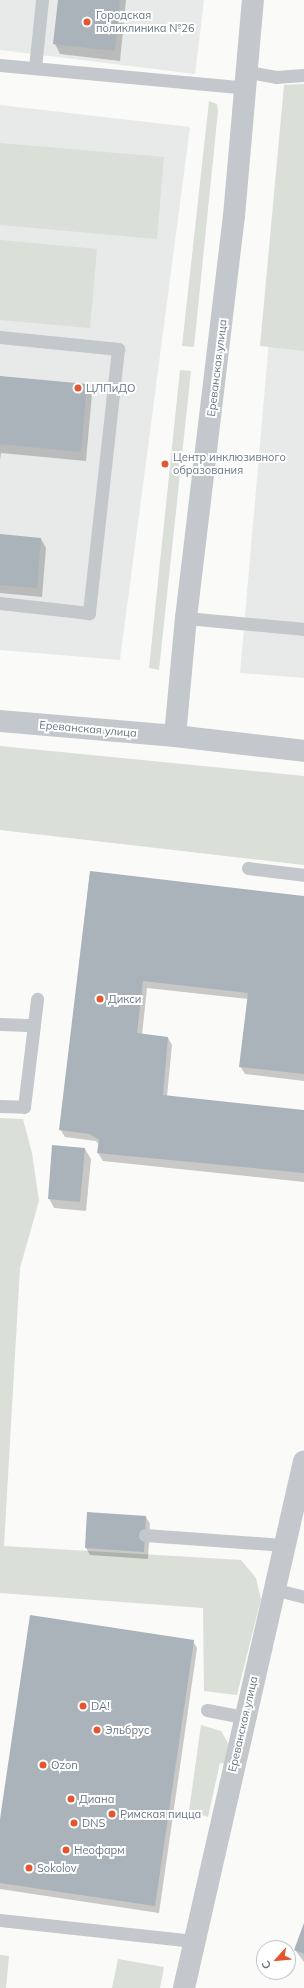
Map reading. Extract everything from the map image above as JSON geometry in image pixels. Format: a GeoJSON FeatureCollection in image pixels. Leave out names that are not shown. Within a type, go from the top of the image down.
{"type":"FeatureCollection","features":[{"type":"Feature","properties":{"kind":"street","name":"Ереванская улица"},"geometry":{"type":"LineString","coordinates":[[175,736],[186,618],[219,359],[247,80],[253,0]]}},
{"type":"Feature","properties":{"kind":"street","name":"Ереванская улица"},"geometry":{"type":"LineString","coordinates":[[0,722],[175,736],[304,751]]}},
{"type":"Feature","properties":{"kind":"street","name":"Ереванская улица"},"geometry":{"type":"LineString","coordinates":[[184,1988],[283,1545],[304,1461]]}},
{"type":"Feature","properties":{"kind":"lane"},"geometry":{"type":"LineString","coordinates":[[35,67],[42,0]]}},
{"type":"Feature","properties":{"kind":"lane"},"geometry":{"type":"LineString","coordinates":[[0,65],[247,80],[304,75]]}},
{"type":"Feature","properties":{"kind":"lane"},"geometry":{"type":"LineString","coordinates":[[0,336],[118,349],[90,613],[0,603]]}},
{"type":"Feature","properties":{"kind":"lane"},"geometry":{"type":"LineString","coordinates":[[186,618],[304,629]]}},
{"type":"Feature","properties":{"kind":"lane"},"geometry":{"type":"LineString","coordinates":[[248,868],[304,875]]}},
{"type":"Feature","properties":{"kind":"lane"},"geometry":{"type":"LineString","coordinates":[[0,1106],[24,1107],[37,999]]}},
{"type":"Feature","properties":{"kind":"lane"},"geometry":{"type":"LineString","coordinates":[[0,1024],[34,1025]]}},
{"type":"Feature","properties":{"kind":"lane"},"geometry":{"type":"LineString","coordinates":[[145,1534],[283,1545]]}},
{"type":"Feature","properties":{"kind":"lane"},"geometry":{"type":"LineString","coordinates":[[273,1589],[304,1597]]}},
{"type":"Feature","properties":{"kind":"lane"},"geometry":{"type":"LineString","coordinates":[[207,1710],[244,1717]]}},
{"type":"Feature","properties":{"kind":"lane"},"geometry":{"type":"LineString","coordinates":[[0,1920],[194,1941]]}},
{"type":"Feature","properties":{"kind":"shaded area"},"geometry":{"type":"Polygon","coordinates":[[[0,0],[204,0],[195,74],[0,50],[0,0]]]}},
{"type":"Feature","properties":{"kind":"shaded area"},"geometry":{"type":"Polygon","coordinates":[[[304,84],[304,351],[260,346],[284,85],[304,84]]]}},
{"type":"Feature","properties":{"kind":"shaded area"},"geometry":{"type":"Polygon","coordinates":[[[291,89],[304,90],[304,678],[240,673],[291,89]]]}},
{"type":"Feature","properties":{"kind":"shaded area"},"geometry":{"type":"Polygon","coordinates":[[[209,101],[217,104],[218,111],[194,347],[182,346],[209,101]]]}},
{"type":"Feature","properties":{"kind":"shaded area","name":"ЦЛПиДО"},"geometry":{"type":"Polygon","coordinates":[[[0,105],[190,127],[120,660],[0,650],[0,105]]]}},
{"type":"Feature","properties":{"kind":"shaded area"},"geometry":{"type":"Polygon","coordinates":[[[0,143],[164,157],[157,239],[0,225],[0,143]]]}},
{"type":"Feature","properties":{"kind":"shaded area"},"geometry":{"type":"Polygon","coordinates":[[[0,240],[97,249],[90,328],[0,320],[0,240]]]}},
{"type":"Feature","properties":{"kind":"shaded area"},"geometry":{"type":"Polygon","coordinates":[[[180,370],[191,371],[159,670],[149,668],[180,370]]]}},
{"type":"Feature","properties":{"kind":"shaded area"},"geometry":{"type":"Polygon","coordinates":[[[0,746],[304,776],[304,865],[0,830],[0,746]]]}},
{"type":"Feature","properties":{"kind":"shaded area"},"geometry":{"type":"Polygon","coordinates":[[[0,1118],[23,1119],[32,1153],[39,1201],[20,1268],[4,1546],[241,1560],[256,1578],[261,1599],[237,1695],[204,1691],[203,1608],[0,1593],[0,1118]]]}},
{"type":"Feature","properties":{"kind":"shaded area"},"geometry":{"type":"Polygon","coordinates":[[[201,1725],[221,1731],[232,1750],[229,1764],[220,1763],[208,1817],[189,1811],[201,1725]]]}},
{"type":"Feature","properties":{"kind":"shaded area"},"geometry":{"type":"Polygon","coordinates":[[[0,1955],[9,1956],[6,1988],[0,1988],[0,1955]]]}},
{"type":"Feature","properties":{"kind":"shaded area"},"geometry":{"type":"Polygon","coordinates":[[[118,1959],[164,1967],[160,1988],[112,1988],[118,1959]]]}},
{"type":"Feature","properties":{"kind":"building","name":"Городская поликлиника №26"},"geometry":{"type":"Polygon","coordinates":[[[58,0],[120,0],[115,51],[53,44],[58,0]]]}},
{"type":"Feature","properties":{"kind":"building"},"geometry":{"type":"Polygon","coordinates":[[[0,376],[87,384],[81,452],[0,444],[0,376]]]}},
{"type":"Feature","properties":{"kind":"building"},"geometry":{"type":"Polygon","coordinates":[[[0,534],[41,538],[37,588],[0,585],[0,534]]]}},
{"type":"Feature","properties":{"kind":"building"},"geometry":{"type":"Polygon","coordinates":[[[90,871],[304,896],[304,1074],[239,1067],[248,993],[143,981],[137,1033],[168,1037],[163,1095],[304,1110],[304,1173],[97,1153],[99,1140],[90,1134],[59,1130],[90,871]]]}},
{"type":"Feature","properties":{"kind":"building"},"geometry":{"type":"Polygon","coordinates":[[[52,1145],[85,1148],[80,1202],[48,1199],[52,1145]]]}},
{"type":"Feature","properties":{"kind":"building"},"geometry":{"type":"Polygon","coordinates":[[[87,1512],[146,1516],[144,1552],[85,1548],[87,1512]]]}},
{"type":"Feature","properties":{"kind":"building","name":"Эльбрус"},"geometry":{"type":"Polygon","coordinates":[[[30,1615],[194,1640],[155,1906],[0,1883],[0,1819],[30,1615]]]}},
{"type":"Feature","properties":{"kind":"building"},"geometry":{"type":"Polygon","coordinates":[[[304,1923],[304,1954],[296,1951],[296,1945],[304,1923]]]}},
{"type":"Feature","properties":{"kind":"place","name":"Городская поликлиника №26"},"geometry":{"type":"Point","coordinates":[87,22]}},
{"type":"Feature","properties":{"kind":"place","name":"ЦЛПиДО"},"geometry":{"type":"Point","coordinates":[78,388]}},
{"type":"Feature","properties":{"kind":"place","name":"Центр инклюзивного образования"},"geometry":{"type":"Point","coordinates":[165,464]}},
{"type":"Feature","properties":{"kind":"place","name":"Дикси"},"geometry":{"type":"Point","coordinates":[100,999]}},
{"type":"Feature","properties":{"kind":"place","name":"DA!"},"geometry":{"type":"Point","coordinates":[83,1706]}},
{"type":"Feature","properties":{"kind":"place","name":"Эльбрус"},"geometry":{"type":"Point","coordinates":[97,1730]}},
{"type":"Feature","properties":{"kind":"place","name":"Ozon"},"geometry":{"type":"Point","coordinates":[43,1765]}},
{"type":"Feature","properties":{"kind":"place","name":"Диана"},"geometry":{"type":"Point","coordinates":[71,1799]}},
{"type":"Feature","properties":{"kind":"place","name":"Римская пицца"},"geometry":{"type":"Point","coordinates":[112,1814]}},
{"type":"Feature","properties":{"kind":"place","name":"DNS"},"geometry":{"type":"Point","coordinates":[74,1823]}},
{"type":"Feature","properties":{"kind":"place","name":"Неофарм"},"geometry":{"type":"Point","coordinates":[66,1850]}},
{"type":"Feature","properties":{"kind":"place","name":"Sokolov"},"geometry":{"type":"Point","coordinates":[29,1868]}}]}
